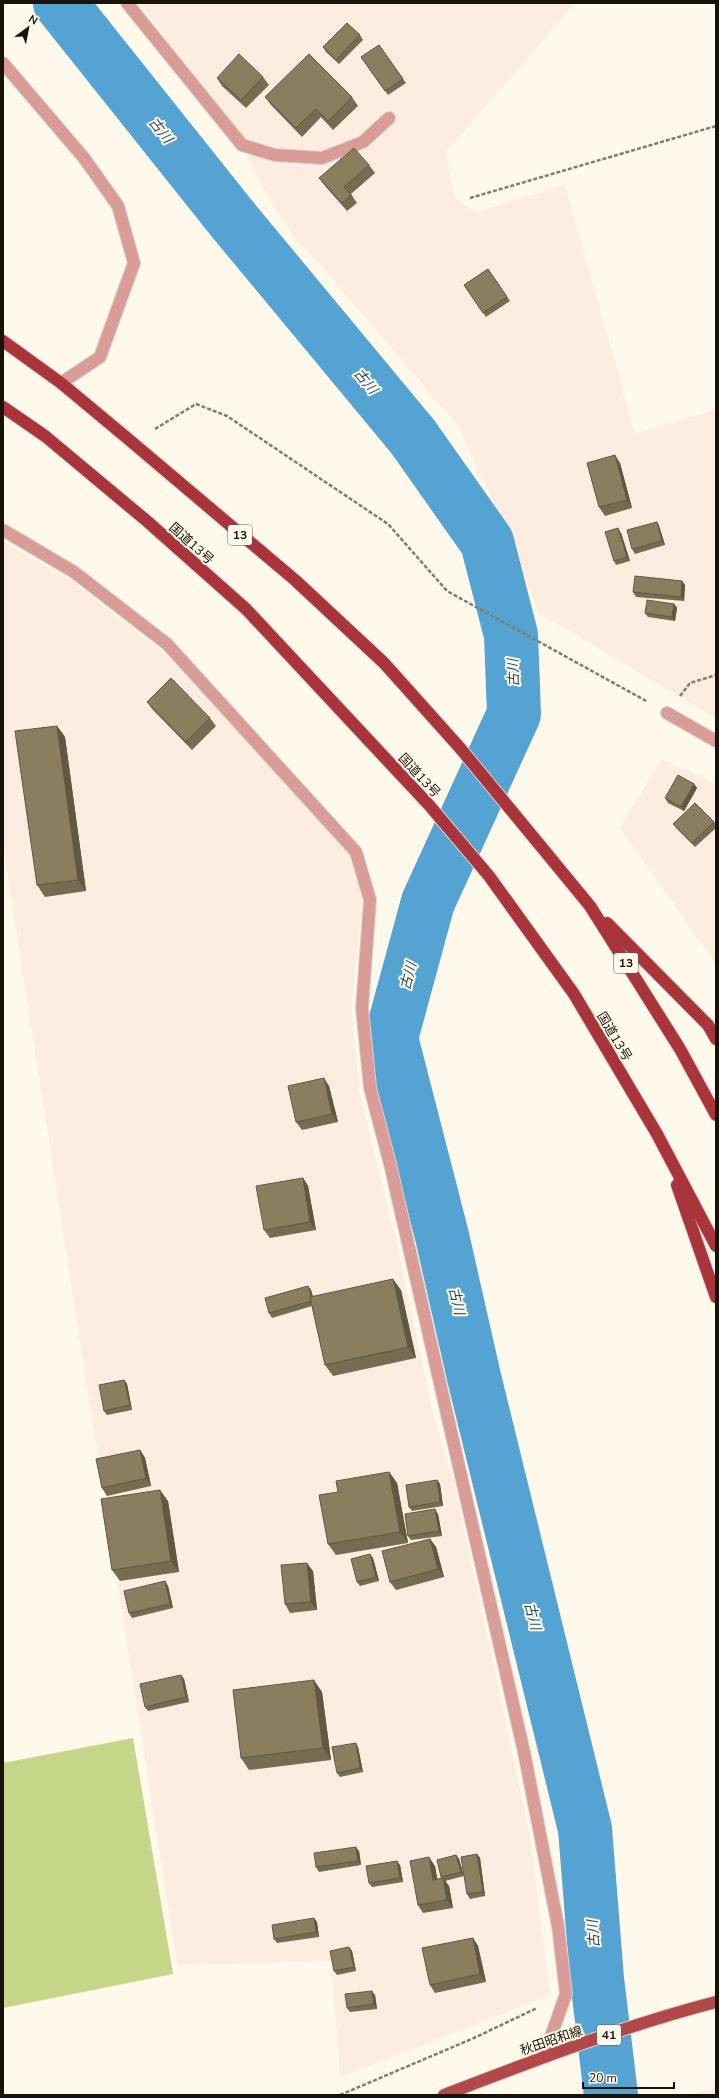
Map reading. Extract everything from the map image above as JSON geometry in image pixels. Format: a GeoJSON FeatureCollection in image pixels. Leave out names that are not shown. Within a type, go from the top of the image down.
{"type":"FeatureCollection","features":[{"type":"Feature","properties":{"kind":"highway","name":"13"},"geometry":{"type":"LineString","coordinates":[[3,341],[61,383],[295,580],[384,663],[460,748],[590,906],[708,1025],[716,1039]]}},
{"type":"Feature","properties":{"kind":"highway","name":"国道13号"},"geometry":{"type":"LineString","coordinates":[[3,407],[51,441],[148,522],[246,609],[429,805],[489,876],[574,994],[657,1134],[716,1246]]}},
{"type":"Feature","properties":{"kind":"highway","name":"13"},"geometry":{"type":"LineString","coordinates":[[590,906],[680,1049],[716,1115]]}},
{"type":"Feature","properties":{"kind":"highway"},"geometry":{"type":"LineString","coordinates":[[657,1134],[688,1213],[716,1297]]}},
{"type":"Feature","properties":{"kind":"main road","name":"秋田昭和線"},"geometry":{"type":"LineString","coordinates":[[444,2095],[544,2056],[674,2013],[716,2002]]}},
{"type":"Feature","properties":{"kind":"street"},"geometry":{"type":"LineString","coordinates":[[127,3],[242,145],[275,155],[322,158],[363,142],[389,118]]}},
{"type":"Feature","properties":{"kind":"street"},"geometry":{"type":"LineString","coordinates":[[3,63],[84,158],[118,206],[134,263],[100,358],[61,383]]}},
{"type":"Feature","properties":{"kind":"street"},"geometry":{"type":"LineString","coordinates":[[3,530],[74,572],[167,644],[356,852],[370,900],[362,1008],[370,1088],[524,1752],[558,1926],[566,1994],[544,2056]]}},
{"type":"Feature","properties":{"kind":"street"},"geometry":{"type":"LineString","coordinates":[[667,713],[716,741]]}},
{"type":"Feature","properties":{"kind":"path"},"geometry":{"type":"LineString","coordinates":[[470,198],[716,126]]}},
{"type":"Feature","properties":{"kind":"path"},"geometry":{"type":"LineString","coordinates":[[155,429],[196,404],[227,416],[388,524],[447,591],[667,713],[690,683],[716,675]]}},
{"type":"Feature","properties":{"kind":"path"},"geometry":{"type":"LineString","coordinates":[[340,2095],[474,2038],[566,1994]]}},
{"type":"Feature","properties":{"kind":"shaded area"},"geometry":{"type":"Polygon","coordinates":[[[138,3],[575,3],[446,152],[454,198],[476,212],[565,185],[635,434],[716,409],[716,718],[539,613],[503,522],[457,424],[323,268],[293,236],[264,190],[228,117],[138,3]]]}},
{"type":"Feature","properties":{"kind":"shaded area"},"geometry":{"type":"Polygon","coordinates":[[[3,541],[72,581],[166,655],[350,852],[361,892],[362,908],[351,1007],[360,1094],[399,1253],[434,1418],[455,1486],[530,1836],[550,1995],[340,2077],[331,1961],[177,1965],[3,845],[3,541]]]}},
{"type":"Feature","properties":{"kind":"shaded area"},"geometry":{"type":"Polygon","coordinates":[[[661,759],[716,784],[716,964],[620,828],[661,759]]]}},
{"type":"Feature","properties":{"kind":"shaded area"},"geometry":{"type":"Polygon","coordinates":[[[716,2087],[716,2095],[691,2095],[716,2087]]]}},
{"type":"Feature","properties":{"kind":"green space"},"geometry":{"type":"Polygon","coordinates":[[[133,1738],[173,1974],[3,2008],[3,1763],[133,1738]]]}},
{"type":"Feature","properties":{"kind":"building"},"geometry":{"type":"Polygon","coordinates":[[[347,23],[360,35],[336,60],[323,47],[347,23]]]}},
{"type":"Feature","properties":{"kind":"building"},"geometry":{"type":"Polygon","coordinates":[[[379,45],[403,79],[385,91],[361,57],[379,45]]]}},
{"type":"Feature","properties":{"kind":"building"},"geometry":{"type":"Polygon","coordinates":[[[239,54],[263,77],[241,100],[217,78],[239,54]]]}},
{"type":"Feature","properties":{"kind":"building"},"geometry":{"type":"Polygon","coordinates":[[[309,54],[352,97],[328,121],[316,109],[296,128],[265,97],[309,54]]]}},
{"type":"Feature","properties":{"kind":"building"},"geometry":{"type":"Polygon","coordinates":[[[354,148],[369,165],[344,187],[351,195],[342,203],[319,178],[354,148]]]}},
{"type":"Feature","properties":{"kind":"building"},"geometry":{"type":"Polygon","coordinates":[[[488,269],[507,297],[483,313],[464,285],[488,269]]]}},
{"type":"Feature","properties":{"kind":"building"},"geometry":{"type":"Polygon","coordinates":[[[615,455],[627,500],[599,507],[587,463],[615,455]]]}},
{"type":"Feature","properties":{"kind":"building"},"geometry":{"type":"Polygon","coordinates":[[[657,522],[662,541],[632,549],[627,530],[657,522]]]}},
{"type":"Feature","properties":{"kind":"building"},"geometry":{"type":"Polygon","coordinates":[[[618,528],[627,557],[614,561],[605,532],[618,528]]]}},
{"type":"Feature","properties":{"kind":"building"},"geometry":{"type":"Polygon","coordinates":[[[635,576],[682,581],[681,597],[633,592],[635,576]]]}},
{"type":"Feature","properties":{"kind":"building"},"geometry":{"type":"Polygon","coordinates":[[[647,600],[674,604],[672,617],[645,613],[647,600]]]}},
{"type":"Feature","properties":{"kind":"building"},"geometry":{"type":"Polygon","coordinates":[[[171,678],[210,718],[186,742],[147,702],[171,678]]]}},
{"type":"Feature","properties":{"kind":"building"},"geometry":{"type":"Polygon","coordinates":[[[57,726],[78,880],[37,885],[15,731],[57,726]]]}},
{"type":"Feature","properties":{"kind":"building"},"geometry":{"type":"Polygon","coordinates":[[[678,775],[694,784],[681,807],[665,798],[678,775]]]}},
{"type":"Feature","properties":{"kind":"building"},"geometry":{"type":"Polygon","coordinates":[[[695,803],[714,822],[692,843],[673,824],[695,803]]]}},
{"type":"Feature","properties":{"kind":"building"},"geometry":{"type":"Polygon","coordinates":[[[324,1078],[332,1114],[296,1122],[288,1086],[324,1078]]]}},
{"type":"Feature","properties":{"kind":"building"},"geometry":{"type":"Polygon","coordinates":[[[303,1178],[310,1222],[264,1230],[256,1186],[303,1178]]]}},
{"type":"Feature","properties":{"kind":"building"},"geometry":{"type":"Polygon","coordinates":[[[393,1279],[408,1347],[325,1365],[310,1297],[393,1279]]]}},
{"type":"Feature","properties":{"kind":"building"},"geometry":{"type":"Polygon","coordinates":[[[308,1286],[311,1301],[269,1313],[265,1298],[308,1286]]]}},
{"type":"Feature","properties":{"kind":"building"},"geometry":{"type":"Polygon","coordinates":[[[124,1380],[130,1405],[104,1411],[99,1385],[124,1380]]]}},
{"type":"Feature","properties":{"kind":"building"},"geometry":{"type":"Polygon","coordinates":[[[140,1450],[146,1478],[102,1488],[96,1459],[140,1450]]]}},
{"type":"Feature","properties":{"kind":"building"},"geometry":{"type":"Polygon","coordinates":[[[389,1472],[400,1532],[328,1544],[319,1495],[338,1492],[336,1481],[389,1472]]]}},
{"type":"Feature","properties":{"kind":"building"},"geometry":{"type":"Polygon","coordinates":[[[437,1480],[440,1502],[409,1507],[406,1485],[437,1480]]]}},
{"type":"Feature","properties":{"kind":"building"},"geometry":{"type":"Polygon","coordinates":[[[160,1490],[171,1561],[112,1570],[101,1499],[160,1490]]]}},
{"type":"Feature","properties":{"kind":"building"},"geometry":{"type":"Polygon","coordinates":[[[435,1509],[439,1531],[408,1536],[405,1514],[435,1509]]]}},
{"type":"Feature","properties":{"kind":"building"},"geometry":{"type":"Polygon","coordinates":[[[430,1539],[438,1569],[390,1582],[382,1551],[430,1539]]]}},
{"type":"Feature","properties":{"kind":"building"},"geometry":{"type":"Polygon","coordinates":[[[370,1554],[376,1577],[357,1582],[351,1559],[370,1554]]]}},
{"type":"Feature","properties":{"kind":"building"},"geometry":{"type":"Polygon","coordinates":[[[307,1563],[311,1602],[285,1604],[281,1565],[307,1563]]]}},
{"type":"Feature","properties":{"kind":"building"},"geometry":{"type":"Polygon","coordinates":[[[165,1581],[170,1604],[129,1613],[124,1591],[165,1581]]]}},
{"type":"Feature","properties":{"kind":"building"},"geometry":{"type":"Polygon","coordinates":[[[181,1675],[186,1697],[145,1707],[140,1684],[181,1675]]]}},
{"type":"Feature","properties":{"kind":"building"},"geometry":{"type":"Polygon","coordinates":[[[314,1680],[323,1748],[241,1758],[233,1690],[314,1680]]]}},
{"type":"Feature","properties":{"kind":"building"},"geometry":{"type":"Polygon","coordinates":[[[356,1743],[360,1768],[337,1773],[332,1747],[356,1743]]]}},
{"type":"Feature","properties":{"kind":"building"},"geometry":{"type":"Polygon","coordinates":[[[356,1847],[358,1861],[316,1867],[314,1853],[356,1847]]]}},
{"type":"Feature","properties":{"kind":"building"},"geometry":{"type":"Polygon","coordinates":[[[477,1854],[483,1892],[467,1894],[461,1857],[477,1854]]]}},
{"type":"Feature","properties":{"kind":"building"},"geometry":{"type":"Polygon","coordinates":[[[456,1855],[461,1872],[441,1877],[437,1860],[456,1855]]]}},
{"type":"Feature","properties":{"kind":"building"},"geometry":{"type":"Polygon","coordinates":[[[429,1857],[433,1880],[443,1878],[447,1900],[418,1905],[410,1861],[429,1857]]]}},
{"type":"Feature","properties":{"kind":"building"},"geometry":{"type":"Polygon","coordinates":[[[397,1861],[400,1878],[369,1883],[366,1866],[397,1861]]]}},
{"type":"Feature","properties":{"kind":"building"},"geometry":{"type":"Polygon","coordinates":[[[314,1918],[316,1932],[274,1939],[272,1925],[314,1918]]]}},
{"type":"Feature","properties":{"kind":"building"},"geometry":{"type":"Polygon","coordinates":[[[473,1938],[480,1974],[430,1985],[422,1948],[473,1938]]]}},
{"type":"Feature","properties":{"kind":"building"},"geometry":{"type":"Polygon","coordinates":[[[349,1947],[354,1967],[334,1971],[330,1951],[349,1947]]]}},
{"type":"Feature","properties":{"kind":"building"},"geometry":{"type":"Polygon","coordinates":[[[372,1991],[374,2004],[347,2008],[345,1994],[372,1991]]]}},
{"type":"Feature","properties":{"kind":"waterway","name":"古川"},"geometry":{"type":"LineString","coordinates":[[60,3],[233,220],[413,437],[487,542],[511,635],[514,714],[428,902],[391,1038],[442,1236],[474,1377],[585,1829],[597,1979],[611,2095]]}}]}
